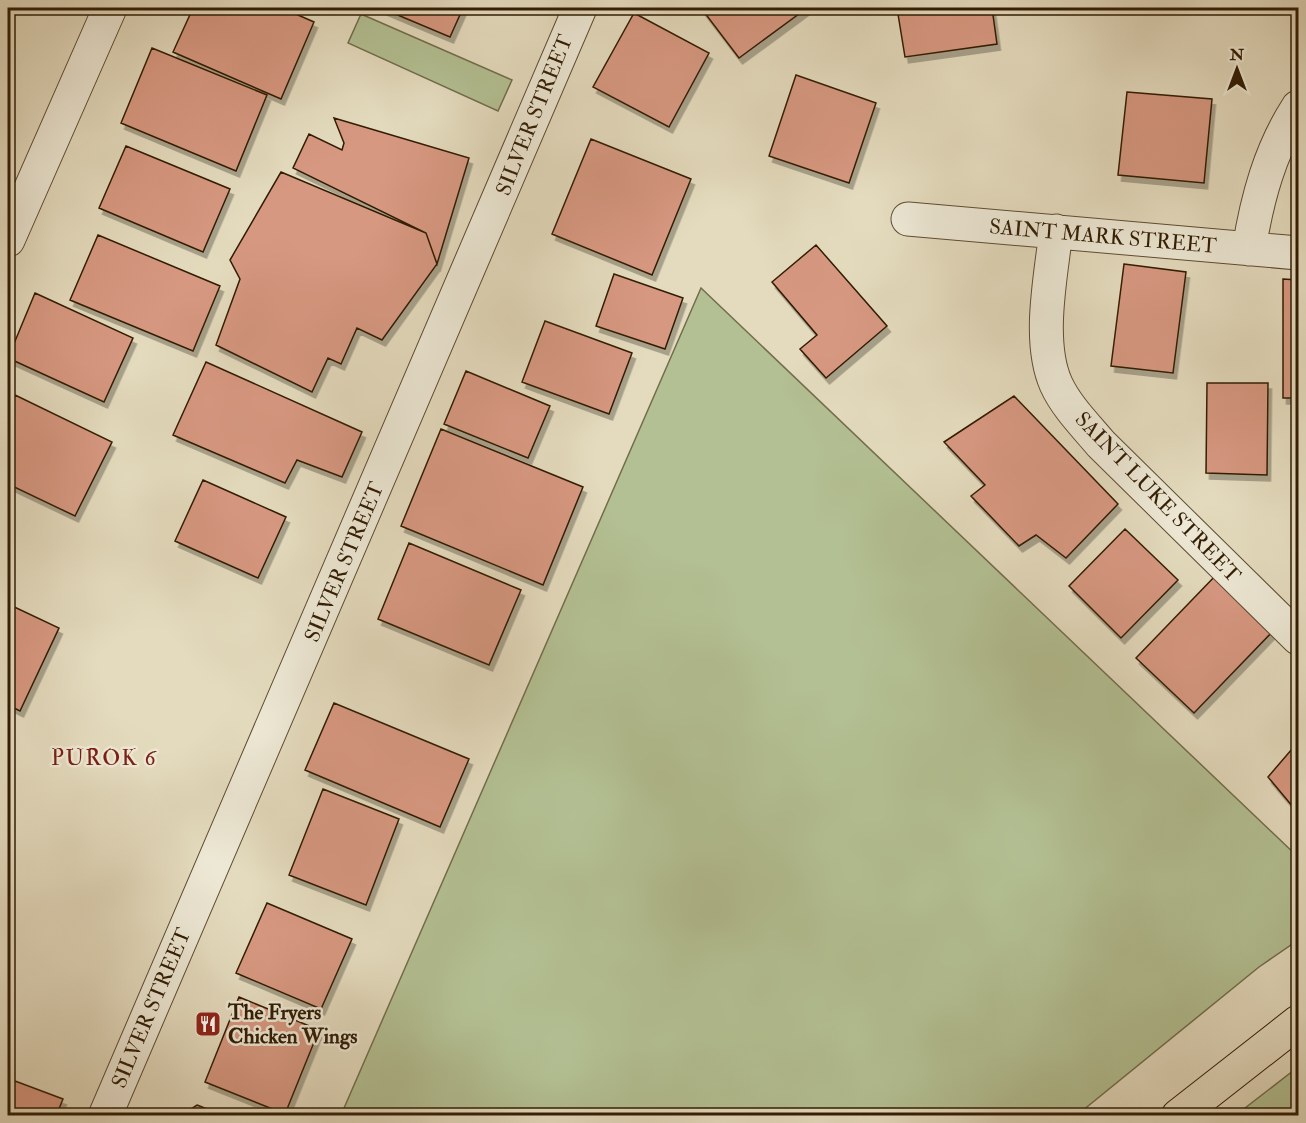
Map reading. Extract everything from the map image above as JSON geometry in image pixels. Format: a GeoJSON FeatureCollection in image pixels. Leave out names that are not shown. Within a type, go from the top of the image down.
{"type":"FeatureCollection","features":[{"type":"Feature","properties":{"kind":"main road"},"geometry":{"type":"LineString","coordinates":[[1178,1116],[1299,1022]]}},
{"type":"Feature","properties":{"kind":"street"},"geometry":{"type":"LineString","coordinates":[[8,240],[110,8]]}},
{"type":"Feature","properties":{"kind":"street","name":"SILVER STREET"},"geometry":{"type":"LineString","coordinates":[[105,1116],[580,8]]}},
{"type":"Feature","properties":{"kind":"street"},"geometry":{"type":"LineString","coordinates":[[1249,249],[1257,201],[1287,125],[1299,107]]}},
{"type":"Feature","properties":{"kind":"street","name":"SAINT MARK STREET"},"geometry":{"type":"LineString","coordinates":[[908,219],[1299,254]]}},
{"type":"Feature","properties":{"kind":"street","name":"SAINT LUKE STREET"},"geometry":{"type":"LineString","coordinates":[[1056,231],[1047,319],[1049,352],[1056,383],[1076,415],[1101,444],[1299,638]]}},
{"type":"Feature","properties":{"kind":"green space"},"geometry":{"type":"Polygon","coordinates":[[[361,14],[512,80],[498,111],[348,43],[361,14]]]}},
{"type":"Feature","properties":{"kind":"green space"},"geometry":{"type":"Polygon","coordinates":[[[701,288],[1298,857],[1298,940],[1259,967],[1077,1115],[341,1115],[701,288]]]}},
{"type":"Feature","properties":{"kind":"green space"},"geometry":{"type":"Polygon","coordinates":[[[1298,1067],[1298,1115],[1236,1115],[1298,1067]]]}},
{"type":"Feature","properties":{"kind":"building"},"geometry":{"type":"Polygon","coordinates":[[[193,8],[282,8],[314,22],[281,99],[173,52],[193,8]]]}},
{"type":"Feature","properties":{"kind":"building"},"geometry":{"type":"Polygon","coordinates":[[[381,8],[463,8],[450,37],[381,8]]]}},
{"type":"Feature","properties":{"kind":"building"},"geometry":{"type":"Polygon","coordinates":[[[701,8],[807,8],[739,58],[701,8]]]}},
{"type":"Feature","properties":{"kind":"building"},"geometry":{"type":"Polygon","coordinates":[[[897,8],[992,8],[997,44],[905,57],[897,8]]]}},
{"type":"Feature","properties":{"kind":"building"},"geometry":{"type":"Polygon","coordinates":[[[634,13],[709,53],[669,127],[593,87],[634,13]]]}},
{"type":"Feature","properties":{"kind":"building"},"geometry":{"type":"Polygon","coordinates":[[[152,48],[267,95],[236,171],[121,123],[152,48]]]}},
{"type":"Feature","properties":{"kind":"building"},"geometry":{"type":"Polygon","coordinates":[[[796,75],[876,103],[849,183],[769,156],[796,75]]]}},
{"type":"Feature","properties":{"kind":"building"},"geometry":{"type":"Polygon","coordinates":[[[1127,92],[1212,99],[1204,183],[1118,175],[1127,92]]]}},
{"type":"Feature","properties":{"kind":"building"},"geometry":{"type":"Polygon","coordinates":[[[334,118],[469,158],[437,264],[426,233],[293,168],[309,134],[342,150],[344,143],[334,118]]]}},
{"type":"Feature","properties":{"kind":"building"},"geometry":{"type":"Polygon","coordinates":[[[591,139],[691,179],[652,275],[552,234],[591,139]]]}},
{"type":"Feature","properties":{"kind":"building"},"geometry":{"type":"Polygon","coordinates":[[[126,146],[230,189],[203,252],[99,208],[126,146]]]}},
{"type":"Feature","properties":{"kind":"building"},"geometry":{"type":"Polygon","coordinates":[[[281,172],[426,233],[437,264],[382,340],[357,328],[341,364],[328,358],[312,392],[216,345],[240,279],[230,260],[281,172]]]}},
{"type":"Feature","properties":{"kind":"building"},"geometry":{"type":"Polygon","coordinates":[[[98,235],[220,286],[193,351],[70,300],[98,235]]]}},
{"type":"Feature","properties":{"kind":"building"},"geometry":{"type":"Polygon","coordinates":[[[816,245],[887,326],[826,378],[800,349],[817,335],[772,282],[816,245]]]}},
{"type":"Feature","properties":{"kind":"building"},"geometry":{"type":"Polygon","coordinates":[[[1124,264],[1186,272],[1173,373],[1111,366],[1124,264]]]}},
{"type":"Feature","properties":{"kind":"building"},"geometry":{"type":"Polygon","coordinates":[[[614,274],[683,298],[665,349],[596,326],[614,274]]]}},
{"type":"Feature","properties":{"kind":"building"},"geometry":{"type":"Polygon","coordinates":[[[1283,279],[1298,280],[1298,398],[1283,398],[1283,279]]]}},
{"type":"Feature","properties":{"kind":"building"},"geometry":{"type":"Polygon","coordinates":[[[35,293],[133,338],[104,402],[8,358],[35,293]]]}},
{"type":"Feature","properties":{"kind":"building"},"geometry":{"type":"Polygon","coordinates":[[[545,321],[632,353],[609,414],[522,382],[545,321]]]}},
{"type":"Feature","properties":{"kind":"building"},"geometry":{"type":"Polygon","coordinates":[[[206,362],[362,432],[342,477],[297,460],[285,483],[173,435],[206,362]]]}},
{"type":"Feature","properties":{"kind":"building"},"geometry":{"type":"Polygon","coordinates":[[[466,371],[550,406],[528,458],[444,424],[466,371]]]}},
{"type":"Feature","properties":{"kind":"building"},"geometry":{"type":"Polygon","coordinates":[[[1207,383],[1268,383],[1267,475],[1206,473],[1207,383]]]}},
{"type":"Feature","properties":{"kind":"building"},"geometry":{"type":"Polygon","coordinates":[[[15,395],[112,442],[75,516],[8,484],[8,410],[15,395]]]}},
{"type":"Feature","properties":{"kind":"building"},"geometry":{"type":"Polygon","coordinates":[[[1014,396],[1118,504],[1066,558],[1036,535],[1019,546],[971,496],[985,485],[944,442],[1014,396]]]}},
{"type":"Feature","properties":{"kind":"building"},"geometry":{"type":"Polygon","coordinates":[[[441,429],[583,487],[543,585],[401,526],[441,429]]]}},
{"type":"Feature","properties":{"kind":"building"},"geometry":{"type":"Polygon","coordinates":[[[203,480],[286,517],[258,578],[175,541],[203,480]]]}},
{"type":"Feature","properties":{"kind":"building"},"geometry":{"type":"Polygon","coordinates":[[[1125,529],[1178,580],[1121,638],[1069,586],[1125,529]]]}},
{"type":"Feature","properties":{"kind":"building"},"geometry":{"type":"Polygon","coordinates":[[[409,543],[521,590],[489,665],[378,619],[409,543]]]}},
{"type":"Feature","properties":{"kind":"building"},"geometry":{"type":"Polygon","coordinates":[[[1218,573],[1276,628],[1194,713],[1136,658],[1218,573]]]}},
{"type":"Feature","properties":{"kind":"building"},"geometry":{"type":"Polygon","coordinates":[[[8,604],[59,628],[20,711],[8,705],[8,604]]]}},
{"type":"Feature","properties":{"kind":"building"},"geometry":{"type":"Polygon","coordinates":[[[334,703],[469,759],[440,827],[305,770],[334,703]]]}},
{"type":"Feature","properties":{"kind":"building"},"geometry":{"type":"Polygon","coordinates":[[[1298,742],[1298,813],[1268,777],[1298,742]]]}},
{"type":"Feature","properties":{"kind":"building"},"geometry":{"type":"Polygon","coordinates":[[[323,789],[399,819],[366,905],[289,875],[323,789]]]}},
{"type":"Feature","properties":{"kind":"building"},"geometry":{"type":"Polygon","coordinates":[[[267,903],[352,939],[321,1009],[236,973],[267,903]]]}},
{"type":"Feature","properties":{"kind":"building"},"geometry":{"type":"Polygon","coordinates":[[[239,997],[319,1030],[285,1114],[205,1082],[239,997]]]}},
{"type":"Feature","properties":{"kind":"building"},"geometry":{"type":"Polygon","coordinates":[[[15,1081],[63,1099],[56,1116],[8,1116],[8,1100],[15,1081]]]}},
{"type":"Feature","properties":{"kind":"building"},"geometry":{"type":"Polygon","coordinates":[[[197,1105],[225,1116],[180,1116],[197,1105]]]}},
{"type":"Feature","properties":{"kind":"place","name":"The Fryers Chicken Wings"},"geometry":{"type":"Point","coordinates":[208,1024]}},
{"type":"Feature","properties":{"kind":"district","name":"PUROK 6"},"geometry":{"type":"Point","coordinates":[104,757]}}]}
